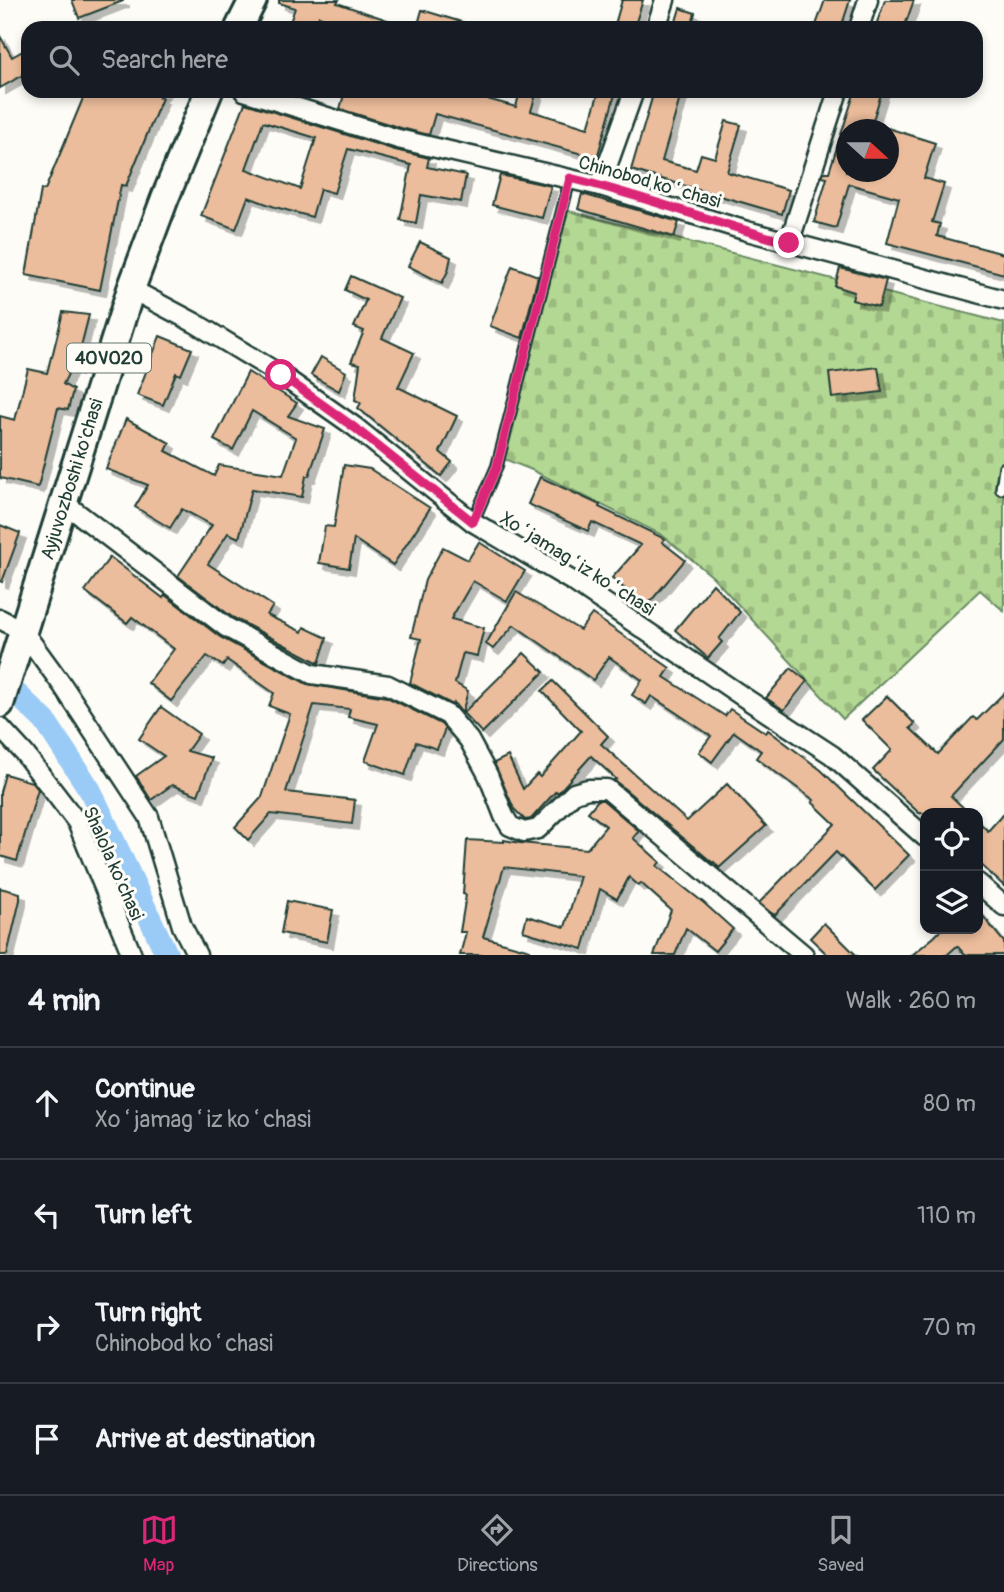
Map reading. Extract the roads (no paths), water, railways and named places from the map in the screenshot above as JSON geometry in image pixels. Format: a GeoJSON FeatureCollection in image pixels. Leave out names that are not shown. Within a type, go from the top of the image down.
{"type":"FeatureCollection","features":[{"type":"Feature","properties":{"kind":"main road"},"geometry":{"type":"LineString","coordinates":[[242,21],[253,0]]}},
{"type":"Feature","properties":{"kind":"main road","name":"Ayjuvozboshi ko'chasi"},"geometry":{"type":"LineString","coordinates":[[11,625],[63,502],[131,289],[206,98]]}},
{"type":"Feature","properties":{"kind":"main road","name":"40V020"},"geometry":{"type":"LineString","coordinates":[[0,704],[11,625]]}},
{"type":"Feature","properties":{"kind":"street"},"geometry":{"type":"LineString","coordinates":[[658,21],[665,0]]}},
{"type":"Feature","properties":{"kind":"street"},"geometry":{"type":"LineString","coordinates":[[861,21],[868,0]]}},
{"type":"Feature","properties":{"kind":"street","name":"Chinobod koʻchasi"},"geometry":{"type":"LineString","coordinates":[[266,98],[398,139],[570,178],[747,232],[1004,300]]}},
{"type":"Feature","properties":{"kind":"street"},"geometry":{"type":"LineString","coordinates":[[600,186],[631,98]]}},
{"type":"Feature","properties":{"kind":"street"},"geometry":{"type":"LineString","coordinates":[[789,243],[836,98]]}},
{"type":"Feature","properties":{"kind":"street","name":"Xoʻjamagʻiz koʻchasi"},"geometry":{"type":"LineString","coordinates":[[131,289],[195,323],[281,375],[355,428],[473,522],[574,582],[832,755],[920,833]]}},
{"type":"Feature","properties":{"kind":"street"},"geometry":{"type":"LineString","coordinates":[[63,502],[226,627],[312,674],[388,685],[448,715],[470,740],[510,826],[524,832],[538,829],[574,793],[588,789],[607,789],[804,955]]}},
{"type":"Feature","properties":{"kind":"street"},"geometry":{"type":"LineString","coordinates":[[11,625],[63,686],[149,817],[182,926],[197,955]]}},
{"type":"Feature","properties":{"kind":"street","name":"Shalola ko'chasi"},"geometry":{"type":"LineString","coordinates":[[0,727],[24,753],[77,822],[132,955]]}},
{"type":"Feature","properties":{"kind":"street"},"geometry":{"type":"LineString","coordinates":[[983,887],[1004,906]]}},
{"type":"Feature","properties":{"kind":"lane"},"geometry":{"type":"LineString","coordinates":[[473,522],[497,466],[570,178]]}},
{"type":"Feature","properties":{"kind":"lane"},"geometry":{"type":"LineString","coordinates":[[1001,489],[1004,468]]}},
{"type":"Feature","properties":{"kind":"waterway"},"geometry":{"type":"LineString","coordinates":[[0,678],[45,721],[90,790],[167,955]]}}]}
